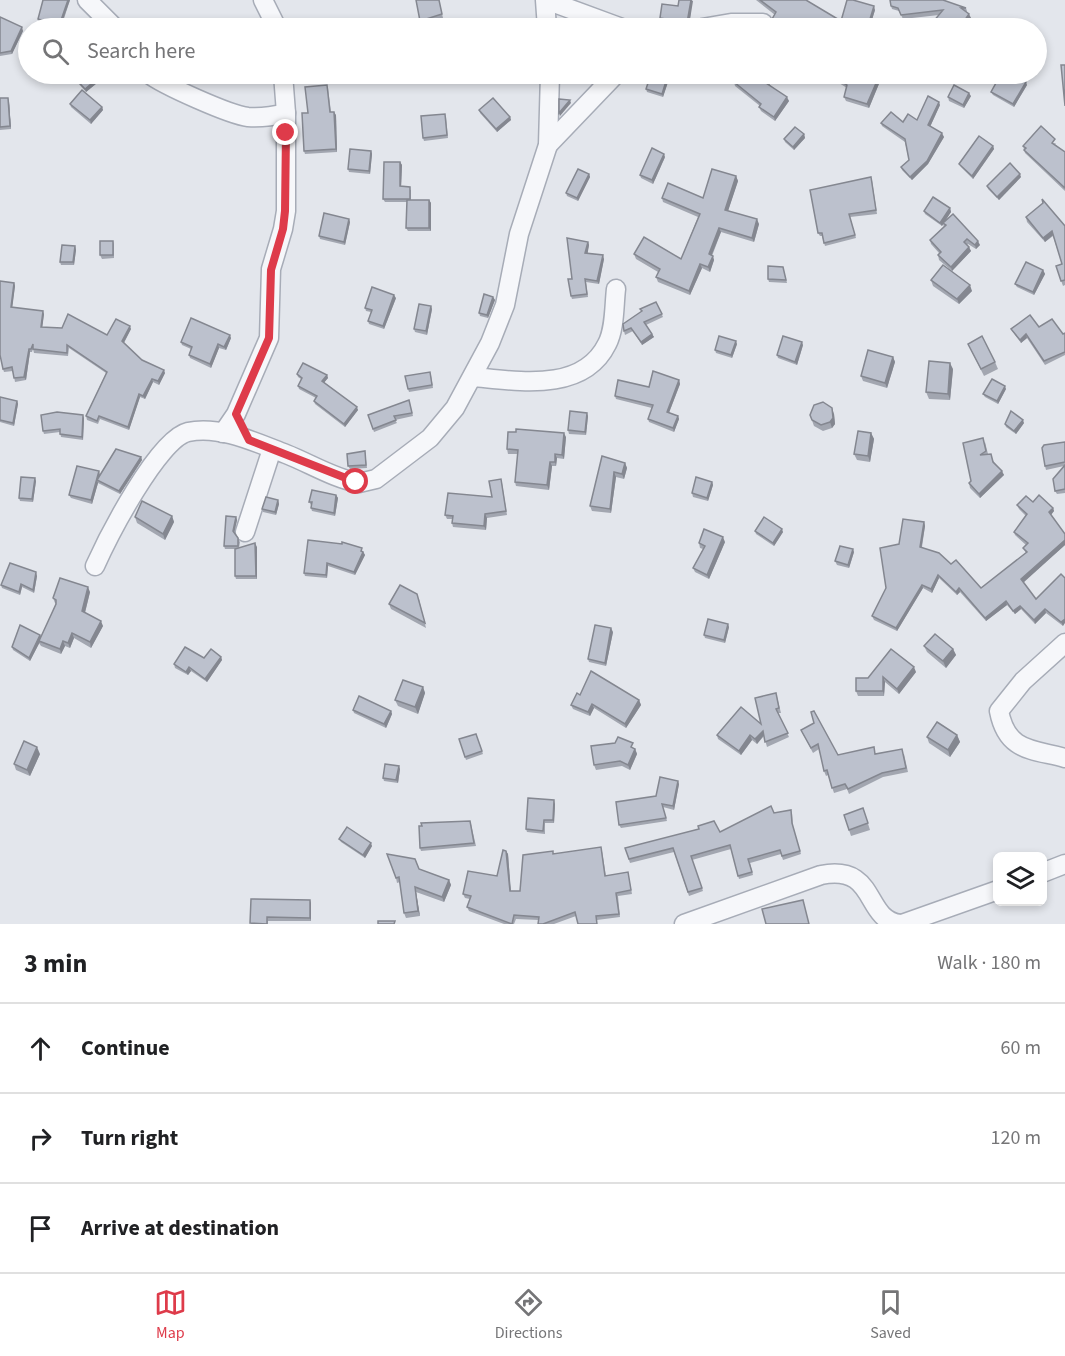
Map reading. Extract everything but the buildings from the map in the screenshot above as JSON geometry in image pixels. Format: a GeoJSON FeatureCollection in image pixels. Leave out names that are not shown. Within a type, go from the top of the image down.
{"type":"FeatureCollection","features":[{"type":"Feature","properties":{"kind":"street"},"geometry":{"type":"LineString","coordinates":[[87,0],[105,18]]}},
{"type":"Feature","properties":{"kind":"street"},"geometry":{"type":"LineString","coordinates":[[263,0],[272,18]]}},
{"type":"Feature","properties":{"kind":"street"},"geometry":{"type":"LineString","coordinates":[[546,18],[545,0],[594,18]]}},
{"type":"Feature","properties":{"kind":"street"},"geometry":{"type":"LineString","coordinates":[[164,84],[240,116],[261,117],[286,113]]}},
{"type":"Feature","properties":{"kind":"street"},"geometry":{"type":"LineString","coordinates":[[223,434],[236,414],[269,338],[271,270],[283,229],[285,211],[286,113],[284,84]]}},
{"type":"Feature","properties":{"kind":"street"},"geometry":{"type":"LineString","coordinates":[[95,566],[123,508],[176,438],[199,430],[223,434],[249,440],[351,481],[372,481],[405,459],[430,438],[455,408],[473,377],[505,305],[519,234],[548,145],[550,84]]}},
{"type":"Feature","properties":{"kind":"street"},"geometry":{"type":"LineString","coordinates":[[548,145],[606,84]]}},
{"type":"Feature","properties":{"kind":"street"},"geometry":{"type":"LineString","coordinates":[[473,377],[546,380],[568,376],[586,369],[608,344],[616,289]]}},
{"type":"Feature","properties":{"kind":"street"},"geometry":{"type":"LineString","coordinates":[[236,414],[249,440]]}},
{"type":"Feature","properties":{"kind":"street"},"geometry":{"type":"LineString","coordinates":[[245,532],[272,449]]}},
{"type":"Feature","properties":{"kind":"street"},"geometry":{"type":"LineString","coordinates":[[1065,643],[1023,681],[999,711],[1006,731],[1018,746],[1065,758]]}},
{"type":"Feature","properties":{"kind":"street"},"geometry":{"type":"LineString","coordinates":[[1047,871],[1065,864]]}},
{"type":"Feature","properties":{"kind":"street"},"geometry":{"type":"LineString","coordinates":[[684,924],[816,877],[839,873],[857,879],[887,919],[901,924],[993,892]]}},
{"type":"Feature","properties":{"kind":"route"},"geometry":{"type":"LineString","coordinates":[[286,133],[285,211],[283,229],[271,270],[269,338],[236,414],[249,440],[356,482]]}}]}
